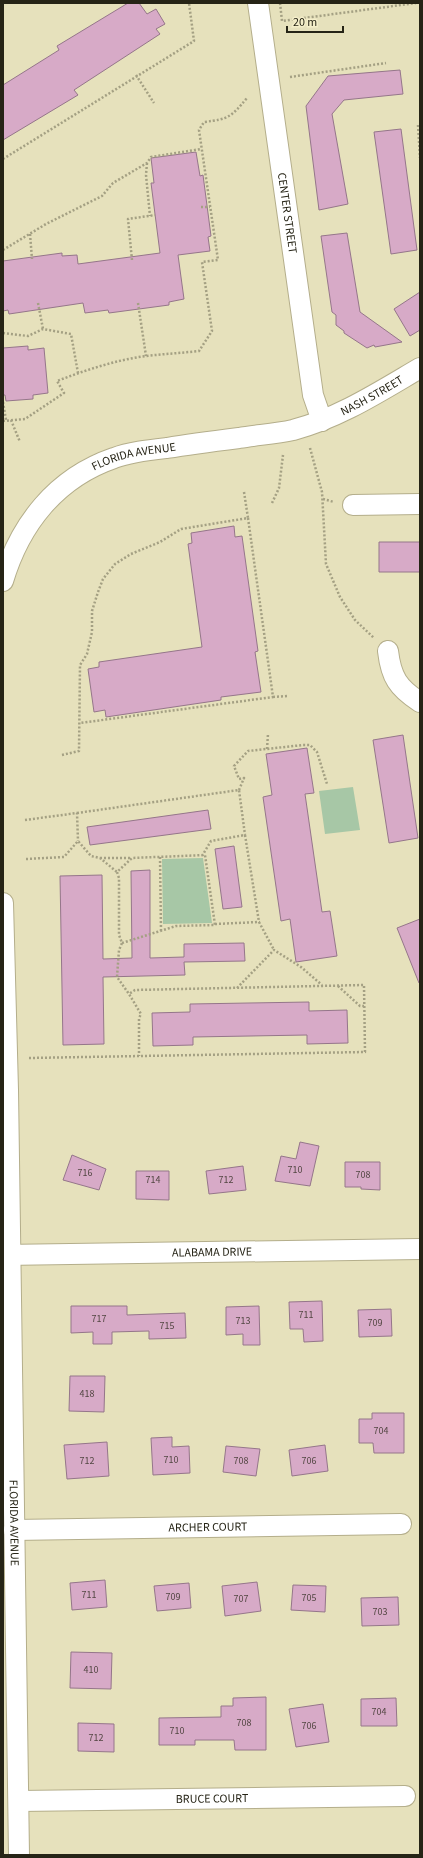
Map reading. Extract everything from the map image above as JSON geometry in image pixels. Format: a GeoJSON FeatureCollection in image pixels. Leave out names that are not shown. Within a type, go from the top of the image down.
{"type":"FeatureCollection","features":[{"type":"Feature","properties":{"kind":"street","name":"CENTER STREET"},"geometry":{"type":"LineString","coordinates":[[258,3],[313,395],[322,421]]}},
{"type":"Feature","properties":{"kind":"street","name":"NASH STREET"},"geometry":{"type":"LineString","coordinates":[[322,421],[360,403],[420,368]]}},
{"type":"Feature","properties":{"kind":"street","name":"FLORIDA AVENUE"},"geometry":{"type":"LineString","coordinates":[[3,581],[10,557],[24,532],[44,503],[88,469],[114,458],[142,451],[291,430],[322,421]]}},
{"type":"Feature","properties":{"kind":"street"},"geometry":{"type":"LineString","coordinates":[[352,505],[420,504]]}},
{"type":"Feature","properties":{"kind":"street"},"geometry":{"type":"LineString","coordinates":[[388,651],[390,667],[396,681],[406,693],[420,702]]}},
{"type":"Feature","properties":{"kind":"street","name":"FLORIDA AVENUE"},"geometry":{"type":"LineString","coordinates":[[3,903],[6,1255],[14,1530],[19,1855]]}},
{"type":"Feature","properties":{"kind":"street","name":"ALABAMA DRIVE"},"geometry":{"type":"LineString","coordinates":[[6,1255],[420,1249]]}},
{"type":"Feature","properties":{"kind":"street","name":"ARCHER COURT"},"geometry":{"type":"LineString","coordinates":[[14,1530],[401,1524]]}},
{"type":"Feature","properties":{"kind":"street","name":"BRUCE COURT"},"geometry":{"type":"LineString","coordinates":[[19,1801],[405,1796]]}},
{"type":"Feature","properties":{"kind":"path"},"geometry":{"type":"LineString","coordinates":[[3,159],[136,75],[194,41],[189,3]]}},
{"type":"Feature","properties":{"kind":"path"},"geometry":{"type":"LineString","coordinates":[[280,3],[282,21],[416,3]]}},
{"type":"Feature","properties":{"kind":"path"},"geometry":{"type":"LineString","coordinates":[[290,77],[386,63]]}},
{"type":"Feature","properties":{"kind":"path"},"geometry":{"type":"LineString","coordinates":[[136,75],[154,103]]}},
{"type":"Feature","properties":{"kind":"path"},"geometry":{"type":"LineString","coordinates":[[3,402],[5,421],[25,419],[64,394],[57,381],[108,364],[146,356],[199,351],[212,331],[202,262],[218,260],[199,130],[204,122],[227,118],[232,115],[247,98]]}},
{"type":"Feature","properties":{"kind":"path"},"geometry":{"type":"LineString","coordinates":[[418,125],[420,158]]}},
{"type":"Feature","properties":{"kind":"path"},"geometry":{"type":"LineString","coordinates":[[3,250],[102,196],[113,184],[147,163],[151,157],[201,149]]}},
{"type":"Feature","properties":{"kind":"path"},"geometry":{"type":"LineString","coordinates":[[147,163],[146,175],[150,216]]}},
{"type":"Feature","properties":{"kind":"path"},"geometry":{"type":"LineString","coordinates":[[201,208],[210,207]]}},
{"type":"Feature","properties":{"kind":"path"},"geometry":{"type":"LineString","coordinates":[[132,260],[128,219],[155,215]]}},
{"type":"Feature","properties":{"kind":"path"},"geometry":{"type":"LineString","coordinates":[[30,234],[32,259]]}},
{"type":"Feature","properties":{"kind":"path"},"geometry":{"type":"LineString","coordinates":[[38,303],[43,329]]}},
{"type":"Feature","properties":{"kind":"path"},"geometry":{"type":"LineString","coordinates":[[138,303],[146,356]]}},
{"type":"Feature","properties":{"kind":"path"},"geometry":{"type":"LineString","coordinates":[[3,333],[28,336],[43,329],[71,334],[78,373]]}},
{"type":"Feature","properties":{"kind":"path"},"geometry":{"type":"LineString","coordinates":[[10,420],[20,442]]}},
{"type":"Feature","properties":{"kind":"path"},"geometry":{"type":"LineString","coordinates":[[310,448],[322,492],[326,564],[336,590],[355,620],[388,651]]}},
{"type":"Feature","properties":{"kind":"path"},"geometry":{"type":"LineString","coordinates":[[272,503],[279,488],[283,455]]}},
{"type":"Feature","properties":{"kind":"path"},"geometry":{"type":"LineString","coordinates":[[244,492],[273,697]]}},
{"type":"Feature","properties":{"kind":"path"},"geometry":{"type":"LineString","coordinates":[[62,755],[79,751],[80,665],[87,654],[92,632],[92,611],[103,578],[115,564],[131,554],[160,542],[181,529],[248,518]]}},
{"type":"Feature","properties":{"kind":"path"},"geometry":{"type":"LineString","coordinates":[[80,723],[288,696]]}},
{"type":"Feature","properties":{"kind":"path"},"geometry":{"type":"LineString","coordinates":[[267,749],[268,734]]}},
{"type":"Feature","properties":{"kind":"path"},"geometry":{"type":"LineString","coordinates":[[322,986],[301,967],[274,950],[259,922],[239,790],[244,778],[239,779],[234,766],[248,751],[310,745],[317,752],[327,784]]}},
{"type":"Feature","properties":{"kind":"path"},"geometry":{"type":"LineString","coordinates":[[25,820],[239,790]]}},
{"type":"Feature","properties":{"kind":"path"},"geometry":{"type":"LineString","coordinates":[[76,813],[78,841],[91,856],[100,858],[132,858],[205,855],[215,924]]}},
{"type":"Feature","properties":{"kind":"path"},"geometry":{"type":"LineString","coordinates":[[202,856],[211,840],[245,835]]}},
{"type":"Feature","properties":{"kind":"path"},"geometry":{"type":"LineString","coordinates":[[26,859],[64,857],[78,841]]}},
{"type":"Feature","properties":{"kind":"path"},"geometry":{"type":"LineString","coordinates":[[160,857],[161,931]]}},
{"type":"Feature","properties":{"kind":"path"},"geometry":{"type":"LineString","coordinates":[[100,858],[117,872],[119,878],[119,935],[122,943],[119,950],[117,977],[141,1014],[138,1018],[139,1056]]}},
{"type":"Feature","properties":{"kind":"path"},"geometry":{"type":"LineString","coordinates":[[117,872],[132,858]]}},
{"type":"Feature","properties":{"kind":"path"},"geometry":{"type":"LineString","coordinates":[[122,943],[176,926],[259,922]]}},
{"type":"Feature","properties":{"kind":"path"},"geometry":{"type":"LineString","coordinates":[[237,988],[274,950]]}},
{"type":"Feature","properties":{"kind":"path"},"geometry":{"type":"LineString","coordinates":[[337,986],[360,1006],[364,1006]]}},
{"type":"Feature","properties":{"kind":"path"},"geometry":{"type":"LineString","coordinates":[[29,1058],[365,1052],[364,986],[135,990],[129,994]]}},
{"type":"Feature","properties":{"kind":"green space"},"geometry":{"type":"Polygon","coordinates":[[[353,787],[360,830],[325,834],[319,791],[353,787]]]}},
{"type":"Feature","properties":{"kind":"green space"},"geometry":{"type":"Polygon","coordinates":[[[203,858],[212,923],[163,924],[162,859],[203,858]]]}},
{"type":"Feature","properties":{"kind":"building"},"geometry":{"type":"Polygon","coordinates":[[[128,3],[139,3],[147,14],[156,9],[165,24],[156,29],[160,34],[74,90],[78,95],[3,140],[3,85],[59,50],[57,46],[128,3]]]}},
{"type":"Feature","properties":{"kind":"building"},"geometry":{"type":"Polygon","coordinates":[[[400,70],[403,94],[344,100],[332,114],[348,204],[319,210],[306,106],[328,76],[400,70]]]}},
{"type":"Feature","properties":{"kind":"building"},"geometry":{"type":"Polygon","coordinates":[[[401,129],[417,250],[391,254],[374,132],[401,129]]]}},
{"type":"Feature","properties":{"kind":"building"},"geometry":{"type":"Polygon","coordinates":[[[196,152],[200,176],[203,175],[211,236],[208,237],[210,251],[178,255],[184,299],[169,302],[169,305],[109,313],[108,310],[85,313],[83,303],[9,314],[8,310],[3,311],[3,261],[62,253],[62,256],[77,255],[78,264],[160,253],[151,183],[154,183],[151,158],[196,152]]]}},
{"type":"Feature","properties":{"kind":"building"},"geometry":{"type":"Polygon","coordinates":[[[347,233],[360,312],[402,342],[375,347],[374,345],[367,348],[344,333],[344,331],[336,325],[336,315],[332,312],[321,236],[347,233]]]}},
{"type":"Feature","properties":{"kind":"building"},"geometry":{"type":"Polygon","coordinates":[[[420,292],[420,330],[410,336],[394,309],[420,292]]]}},
{"type":"Feature","properties":{"kind":"building"},"geometry":{"type":"Polygon","coordinates":[[[28,346],[28,350],[44,348],[48,393],[33,395],[33,399],[6,401],[5,395],[3,395],[3,348],[28,346]]]}},
{"type":"Feature","properties":{"kind":"building"},"geometry":{"type":"Polygon","coordinates":[[[234,526],[235,537],[242,536],[258,651],[255,652],[261,692],[221,697],[221,700],[106,717],[105,710],[94,712],[88,669],[99,667],[99,662],[202,647],[188,544],[192,543],[191,533],[234,526]]]}},
{"type":"Feature","properties":{"kind":"building"},"geometry":{"type":"Polygon","coordinates":[[[379,542],[420,542],[420,572],[379,572],[379,542]]]}},
{"type":"Feature","properties":{"kind":"building"},"geometry":{"type":"Polygon","coordinates":[[[403,735],[418,838],[389,843],[373,740],[403,735]]]}},
{"type":"Feature","properties":{"kind":"building"},"geometry":{"type":"Polygon","coordinates":[[[307,748],[314,793],[305,794],[322,912],[330,911],[337,956],[296,962],[290,919],[281,921],[263,797],[272,795],[266,754],[307,748]]]}},
{"type":"Feature","properties":{"kind":"building"},"geometry":{"type":"Polygon","coordinates":[[[208,810],[211,829],[90,845],[87,827],[208,810]]]}},
{"type":"Feature","properties":{"kind":"building"},"geometry":{"type":"Polygon","coordinates":[[[234,846],[242,907],[223,909],[215,849],[234,846]]]}},
{"type":"Feature","properties":{"kind":"building"},"geometry":{"type":"Polygon","coordinates":[[[150,870],[150,958],[184,957],[184,944],[244,943],[245,961],[184,962],[185,975],[103,977],[104,1044],[63,1045],[60,876],[102,875],[103,959],[132,958],[131,871],[150,870]]]}},
{"type":"Feature","properties":{"kind":"building"},"geometry":{"type":"Polygon","coordinates":[[[420,919],[420,983],[419,983],[397,928],[420,919]]]}},
{"type":"Feature","properties":{"kind":"building"},"geometry":{"type":"Polygon","coordinates":[[[309,1002],[309,1011],[347,1010],[348,1043],[307,1044],[307,1035],[193,1037],[193,1045],[153,1046],[152,1013],[190,1012],[190,1004],[309,1002]]]}},
{"type":"Feature","properties":{"kind":"building"},"geometry":{"type":"Polygon","coordinates":[[[300,1142],[319,1146],[310,1186],[275,1181],[281,1156],[296,1159],[300,1142]]]}},
{"type":"Feature","properties":{"kind":"building"},"geometry":{"type":"Polygon","coordinates":[[[72,1155],[106,1169],[99,1190],[63,1180],[72,1155]]]}},
{"type":"Feature","properties":{"kind":"building"},"geometry":{"type":"Polygon","coordinates":[[[345,1162],[380,1162],[380,1190],[361,1189],[361,1187],[345,1187],[345,1162]]]}},
{"type":"Feature","properties":{"kind":"building"},"geometry":{"type":"Polygon","coordinates":[[[243,1166],[246,1190],[209,1194],[206,1171],[243,1166]]]}},
{"type":"Feature","properties":{"kind":"building"},"geometry":{"type":"Polygon","coordinates":[[[136,1171],[169,1171],[169,1200],[136,1199],[136,1171]]]}},
{"type":"Feature","properties":{"kind":"building"},"geometry":{"type":"Polygon","coordinates":[[[322,1301],[323,1341],[304,1342],[303,1329],[290,1329],[289,1302],[322,1301]]]}},
{"type":"Feature","properties":{"kind":"building"},"geometry":{"type":"Polygon","coordinates":[[[71,1306],[127,1306],[127,1315],[185,1313],[186,1338],[149,1339],[149,1331],[112,1332],[112,1344],[93,1344],[93,1332],[71,1333],[71,1306]]]}},
{"type":"Feature","properties":{"kind":"building"},"geometry":{"type":"Polygon","coordinates":[[[259,1306],[260,1345],[243,1345],[243,1334],[226,1335],[226,1307],[259,1306]]]}},
{"type":"Feature","properties":{"kind":"building"},"geometry":{"type":"Polygon","coordinates":[[[391,1309],[392,1336],[359,1337],[358,1310],[391,1309]]]}},
{"type":"Feature","properties":{"kind":"building"},"geometry":{"type":"Polygon","coordinates":[[[70,1376],[105,1376],[104,1412],[69,1411],[70,1376]]]}},
{"type":"Feature","properties":{"kind":"building"},"geometry":{"type":"Polygon","coordinates":[[[372,1413],[404,1413],[404,1453],[374,1453],[373,1443],[359,1443],[359,1419],[372,1419],[372,1413]]]}},
{"type":"Feature","properties":{"kind":"building"},"geometry":{"type":"Polygon","coordinates":[[[172,1437],[172,1447],[189,1446],[190,1473],[153,1475],[151,1438],[172,1437]]]}},
{"type":"Feature","properties":{"kind":"building"},"geometry":{"type":"Polygon","coordinates":[[[107,1442],[109,1476],[67,1479],[64,1445],[107,1442]]]}},
{"type":"Feature","properties":{"kind":"building"},"geometry":{"type":"Polygon","coordinates":[[[325,1445],[328,1471],[292,1476],[289,1450],[325,1445]]]}},
{"type":"Feature","properties":{"kind":"building"},"geometry":{"type":"Polygon","coordinates":[[[226,1446],[260,1449],[256,1476],[223,1472],[226,1446]]]}},
{"type":"Feature","properties":{"kind":"building"},"geometry":{"type":"Polygon","coordinates":[[[105,1580],[107,1607],[72,1610],[70,1583],[105,1580]]]}},
{"type":"Feature","properties":{"kind":"building"},"geometry":{"type":"Polygon","coordinates":[[[257,1582],[261,1611],[225,1616],[222,1586],[257,1582]]]}},
{"type":"Feature","properties":{"kind":"building"},"geometry":{"type":"Polygon","coordinates":[[[189,1583],[191,1608],[157,1611],[154,1586],[189,1583]]]}},
{"type":"Feature","properties":{"kind":"building"},"geometry":{"type":"Polygon","coordinates":[[[293,1585],[326,1586],[325,1612],[291,1610],[293,1585]]]}},
{"type":"Feature","properties":{"kind":"building"},"geometry":{"type":"Polygon","coordinates":[[[398,1597],[399,1625],[362,1626],[361,1598],[398,1597]]]}},
{"type":"Feature","properties":{"kind":"building"},"geometry":{"type":"Polygon","coordinates":[[[71,1652],[112,1653],[111,1689],[70,1688],[71,1652]]]}},
{"type":"Feature","properties":{"kind":"building"},"geometry":{"type":"Polygon","coordinates":[[[266,1697],[266,1750],[235,1750],[234,1740],[195,1740],[195,1745],[159,1745],[159,1718],[221,1717],[221,1706],[233,1706],[233,1698],[266,1697]]]}},
{"type":"Feature","properties":{"kind":"building"},"geometry":{"type":"Polygon","coordinates":[[[396,1698],[397,1726],[361,1726],[361,1699],[396,1698]]]}},
{"type":"Feature","properties":{"kind":"building"},"geometry":{"type":"Polygon","coordinates":[[[323,1704],[329,1742],[296,1747],[289,1709],[323,1704]]]}},
{"type":"Feature","properties":{"kind":"building"},"geometry":{"type":"Polygon","coordinates":[[[78,1723],[114,1724],[114,1752],[78,1751],[78,1723]]]}}]}
